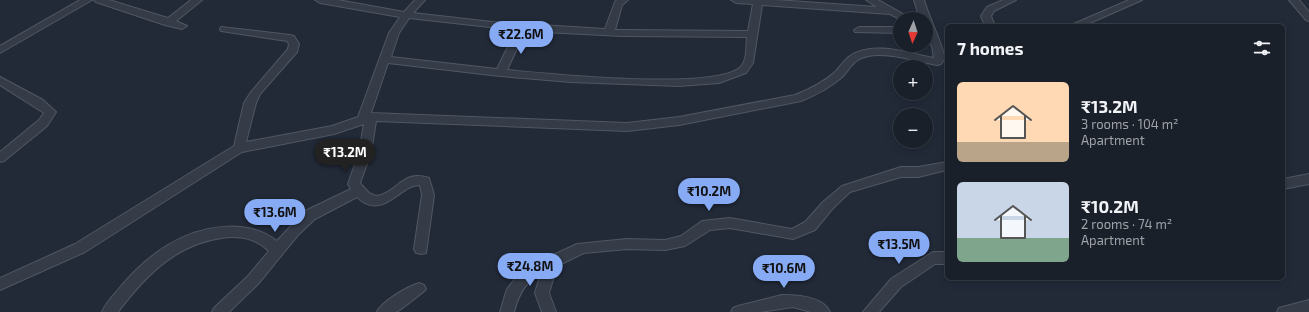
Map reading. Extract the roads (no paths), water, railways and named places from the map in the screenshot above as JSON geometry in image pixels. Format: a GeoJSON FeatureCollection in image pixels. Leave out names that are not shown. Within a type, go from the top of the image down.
{"type":"FeatureCollection","features":[{"type":"Feature","properties":{"kind":"street"},"geometry":{"type":"LineString","coordinates":[[0,50],[87,0]]}},
{"type":"Feature","properties":{"kind":"street"},"geometry":{"type":"LineString","coordinates":[[99,0],[168,23],[182,26]]}},
{"type":"Feature","properties":{"kind":"street"},"geometry":{"type":"LineString","coordinates":[[168,23],[196,0]]}},
{"type":"Feature","properties":{"kind":"street"},"geometry":{"type":"LineString","coordinates":[[320,0],[406,15],[522,27],[682,36],[752,34]]}},
{"type":"Feature","properties":{"kind":"street"},"geometry":{"type":"LineString","coordinates":[[420,0],[406,15],[394,33],[384,59],[367,118],[365,154],[354,184],[358,191],[368,200],[379,201],[387,199],[410,181],[425,181],[428,195],[421,249]]}},
{"type":"Feature","properties":{"kind":"street"},"geometry":{"type":"LineString","coordinates":[[609,32],[618,4],[623,0]]}},
{"type":"Feature","properties":{"kind":"street"},"geometry":{"type":"LineString","coordinates":[[736,0],[892,11]]}},
{"type":"Feature","properties":{"kind":"street"},"geometry":{"type":"LineString","coordinates":[[871,0],[892,11]]}},
{"type":"Feature","properties":{"kind":"street"},"geometry":{"type":"LineString","coordinates":[[919,0],[923,12]]}},
{"type":"Feature","properties":{"kind":"street"},"geometry":{"type":"LineString","coordinates":[[989,24],[986,16],[990,9],[1011,0]]}},
{"type":"Feature","properties":{"kind":"street"},"geometry":{"type":"LineString","coordinates":[[1079,24],[1137,0]]}},
{"type":"Feature","properties":{"kind":"street"},"geometry":{"type":"LineString","coordinates":[[1294,0],[1309,18]]}},
{"type":"Feature","properties":{"kind":"street"},"geometry":{"type":"LineString","coordinates":[[384,59],[500,73],[672,83],[717,79],[741,72],[750,62],[752,34],[758,1]]}},
{"type":"Feature","properties":{"kind":"street"},"geometry":{"type":"LineString","coordinates":[[500,73],[522,27]]}},
{"type":"Feature","properties":{"kind":"street"},"geometry":{"type":"LineString","coordinates":[[225,29],[290,38],[294,44],[293,50],[256,92],[250,103],[239,148]]}},
{"type":"Feature","properties":{"kind":"street"},"geometry":{"type":"LineString","coordinates":[[859,30],[893,30]]}},
{"type":"Feature","properties":{"kind":"street"},"geometry":{"type":"LineString","coordinates":[[0,284],[80,248],[239,148],[334,130],[367,118],[627,127],[679,121],[796,98],[816,91],[838,75],[854,58],[868,53],[883,52],[937,62],[940,58],[933,36]]}},
{"type":"Feature","properties":{"kind":"street"},"geometry":{"type":"LineString","coordinates":[[933,41],[937,45]]}},
{"type":"Feature","properties":{"kind":"street"},"geometry":{"type":"LineString","coordinates":[[0,80],[39,103],[50,112],[43,123],[0,158]]}},
{"type":"Feature","properties":{"kind":"street"},"geometry":{"type":"LineString","coordinates":[[507,312],[512,293],[528,273],[582,248],[627,244],[665,245],[685,241],[707,225],[730,224],[793,234],[810,226],[828,205],[846,189],[901,172],[918,172],[945,166]]}},
{"type":"Feature","properties":{"kind":"street"},"geometry":{"type":"LineString","coordinates":[[1285,184],[1309,178]]}},
{"type":"Feature","properties":{"kind":"street"},"geometry":{"type":"LineString","coordinates":[[219,312],[253,280],[293,231],[310,215],[358,191]]}},
{"type":"Feature","properties":{"kind":"street"},"geometry":{"type":"LineString","coordinates":[[109,312],[134,280],[165,252],[183,242],[207,233],[242,231],[264,237],[278,251]]}},
{"type":"Feature","properties":{"kind":"street"},"geometry":{"type":"LineString","coordinates":[[870,312],[896,283],[933,258],[945,258]]}},
{"type":"Feature","properties":{"kind":"street"},"geometry":{"type":"LineString","coordinates":[[549,312],[542,293],[551,262]]}},
{"type":"Feature","properties":{"kind":"street"},"geometry":{"type":"LineString","coordinates":[[384,312],[392,308],[411,292],[419,289]]}},
{"type":"Feature","properties":{"kind":"street"},"geometry":{"type":"LineString","coordinates":[[738,312],[767,304],[797,300],[819,308],[824,312]]}},
{"type":"Feature","properties":{"kind":"street"},"geometry":{"type":"LineString","coordinates":[[1284,312],[1309,306]]}}]}
